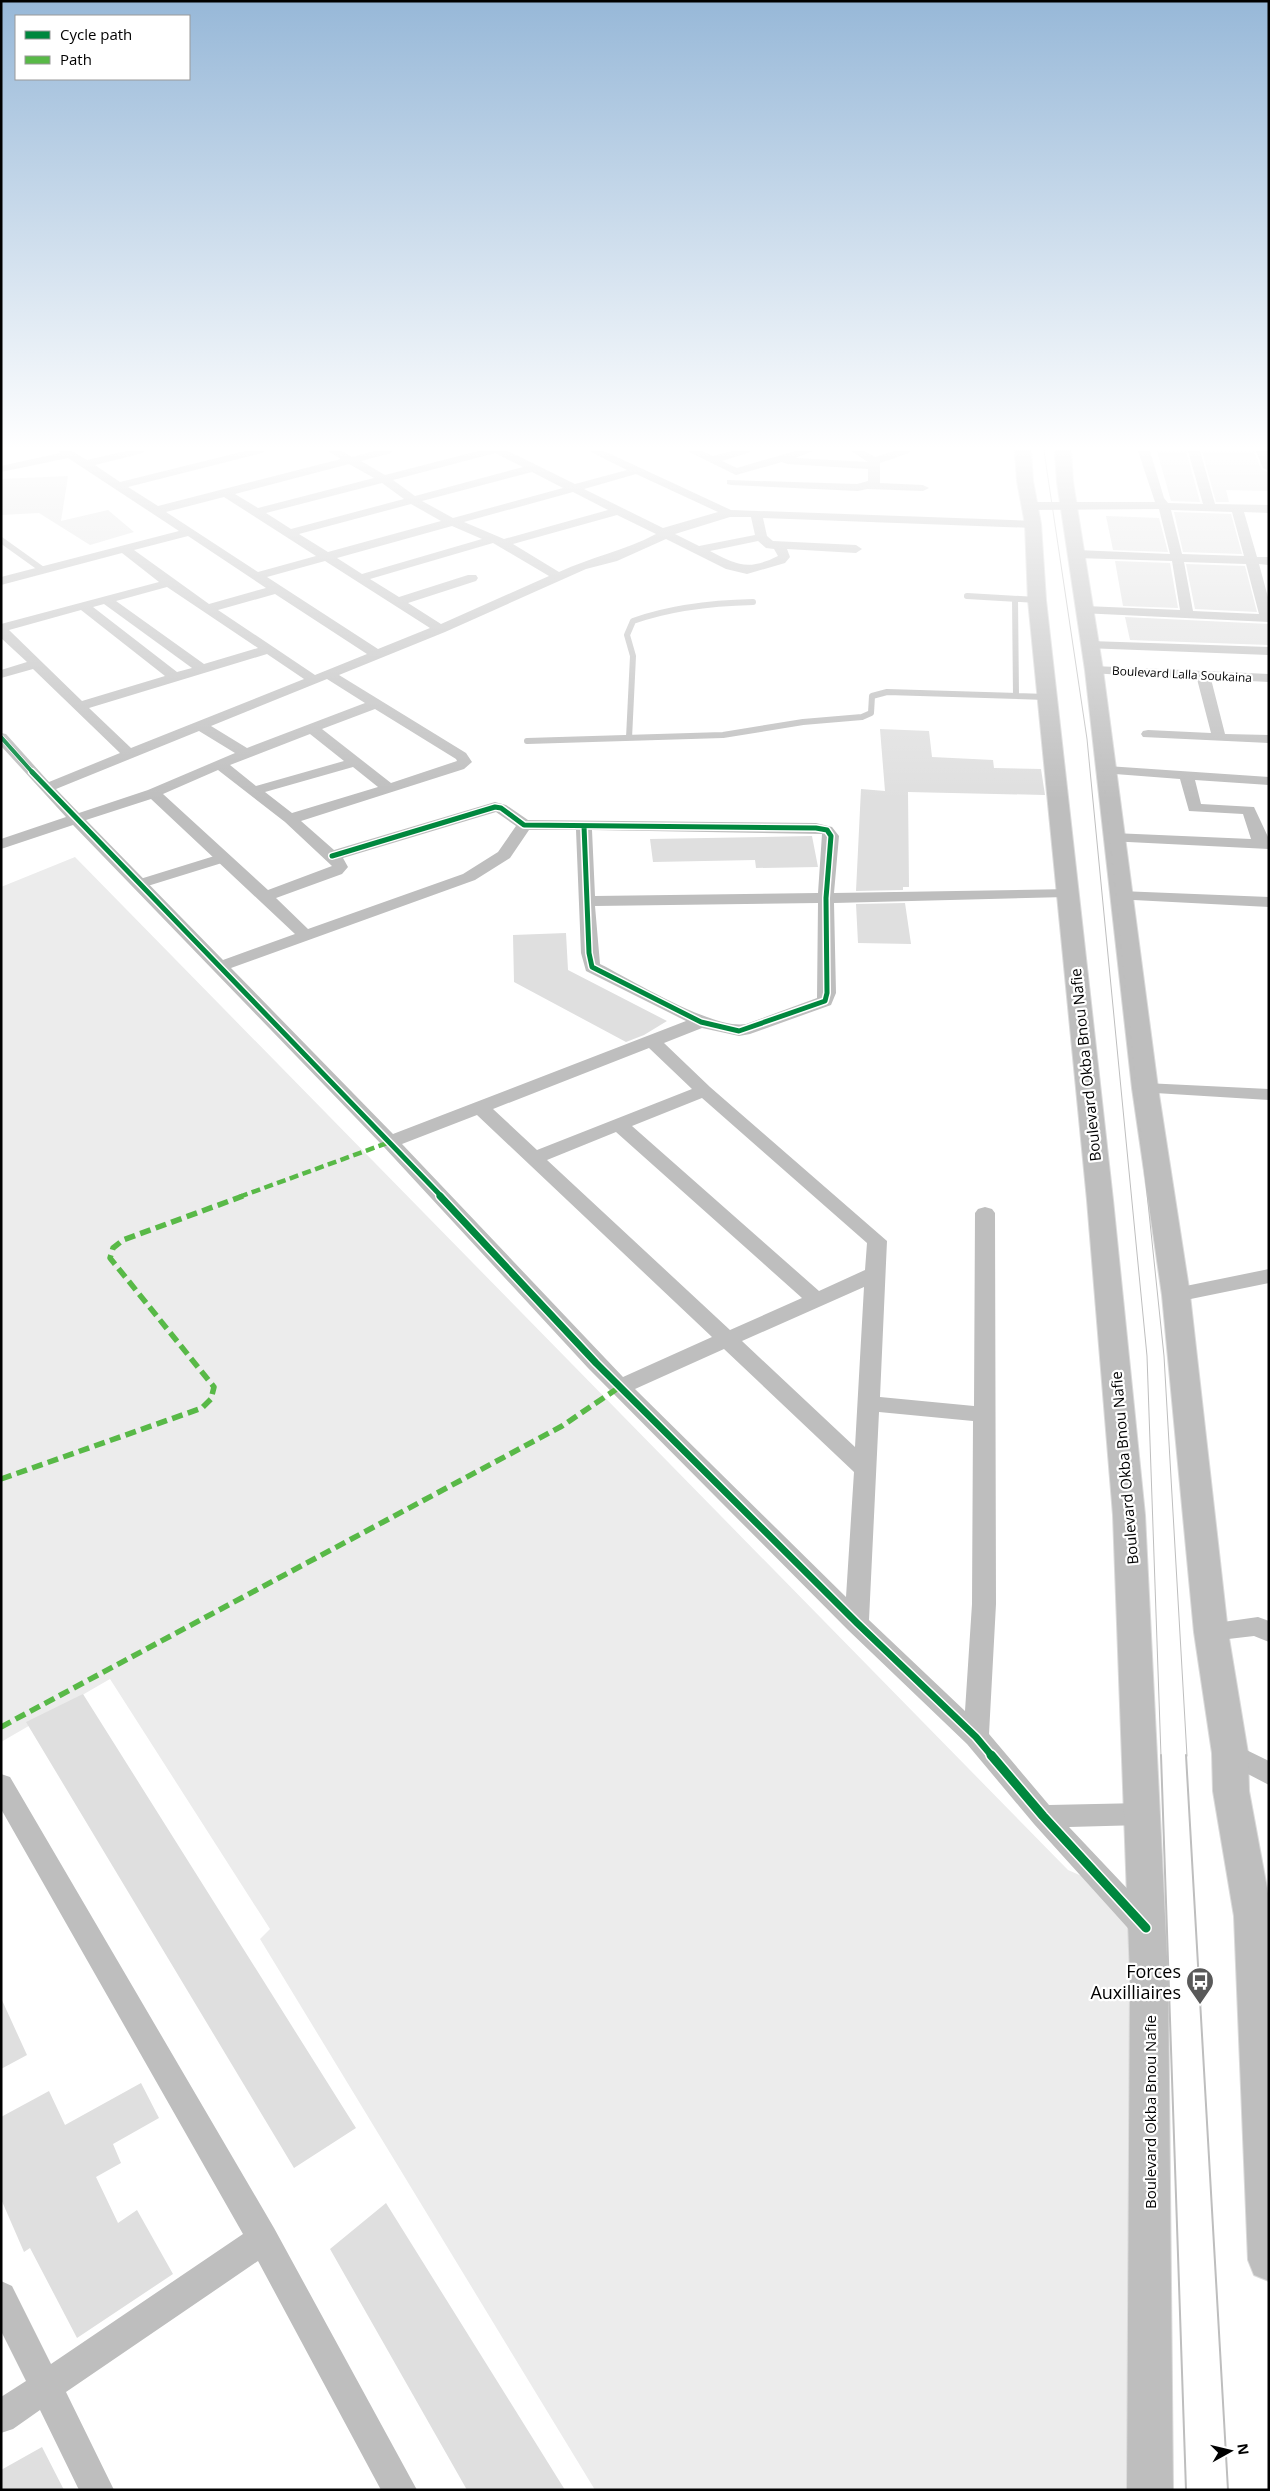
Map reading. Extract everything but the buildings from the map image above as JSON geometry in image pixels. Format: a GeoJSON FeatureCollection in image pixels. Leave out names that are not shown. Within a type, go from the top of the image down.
{"type":"FeatureCollection","features":[{"type":"Feature","properties":{"kind":"main road","name":"Boulevard Okba Bnou Nafie"},"geometry":{"type":"LineString","coordinates":[[1028,567],[1026,599],[1047,697],[1066,892],[1100,1200],[1130,1516],[1149,1977],[1150,2490]]}},
{"type":"Feature","properties":{"kind":"main road"},"geometry":{"type":"LineString","coordinates":[[1080,567],[1107,770],[1113,838],[1145,1088],[1176,1295],[1212,1632],[1230,1752],[1230,1791],[1253,1916],[1267,2176],[1269,2260]]}},
{"type":"Feature","properties":{"kind":"street"},"geometry":{"type":"LineString","coordinates":[[1,581],[54,567]]}},
{"type":"Feature","properties":{"kind":"street"},"geometry":{"type":"LineString","coordinates":[[148,567],[267,650],[314,680]]}},
{"type":"Feature","properties":{"kind":"street"},"geometry":{"type":"LineString","coordinates":[[244,567],[376,654]]}},
{"type":"Feature","properties":{"kind":"street"},"geometry":{"type":"LineString","coordinates":[[257,576],[287,567]]}},
{"type":"Feature","properties":{"kind":"street"},"geometry":{"type":"LineString","coordinates":[[343,567],[440,629]]}},
{"type":"Feature","properties":{"kind":"street"},"geometry":{"type":"LineString","coordinates":[[360,578],[398,567]]}},
{"type":"Feature","properties":{"kind":"street"},"geometry":{"type":"LineString","coordinates":[[397,602],[472,578],[455,567]]}},
{"type":"Feature","properties":{"kind":"street"},"geometry":{"type":"LineString","coordinates":[[542,567],[559,577]]}},
{"type":"Feature","properties":{"kind":"street"},"geometry":{"type":"LineString","coordinates":[[46,788],[440,629],[579,567]]}},
{"type":"Feature","properties":{"kind":"street"},"geometry":{"type":"LineString","coordinates":[[735,567],[747,570],[756,567]]}},
{"type":"Feature","properties":{"kind":"street"},"geometry":{"type":"LineString","coordinates":[[1179,567],[1187,615]]}},
{"type":"Feature","properties":{"kind":"street"},"geometry":{"type":"LineString","coordinates":[[1085,610],[1268,618],[1255,567]]}},
{"type":"Feature","properties":{"kind":"street"},"geometry":{"type":"LineString","coordinates":[[1,629],[169,583]]}},
{"type":"Feature","properties":{"kind":"street"},"geometry":{"type":"LineString","coordinates":[[207,609],[278,589]]}},
{"type":"Feature","properties":{"kind":"street"},"geometry":{"type":"LineString","coordinates":[[107,601],[203,670]]}},
{"type":"Feature","properties":{"kind":"street"},"geometry":{"type":"LineString","coordinates":[[85,607],[176,678]]}},
{"type":"Feature","properties":{"kind":"street"},"geometry":{"type":"LineString","coordinates":[[1230,617],[1237,649]]}},
{"type":"Feature","properties":{"kind":"street"},"geometry":{"type":"LineString","coordinates":[[1,629],[130,754]]}},
{"type":"Feature","properties":{"kind":"street"},"geometry":{"type":"LineString","coordinates":[[1092,658],[1237,649],[1269,651]]}},
{"type":"Feature","properties":{"kind":"street"},"geometry":{"type":"LineString","coordinates":[[80,706],[267,650]]}},
{"type":"Feature","properties":{"kind":"street","name":"Boulevard Lalla Soukaina"},"geometry":{"type":"LineString","coordinates":[[1092,658],[1203,676],[1269,678]]}},
{"type":"Feature","properties":{"kind":"street"},"geometry":{"type":"LineString","coordinates":[[1,674],[36,664]]}},
{"type":"Feature","properties":{"kind":"street"},"geometry":{"type":"LineString","coordinates":[[290,820],[390,789],[459,766],[465,762],[461,756],[328,674]]}},
{"type":"Feature","properties":{"kind":"street"},"geometry":{"type":"LineString","coordinates":[[1203,676],[1219,738]]}},
{"type":"Feature","properties":{"kind":"street"},"geometry":{"type":"LineString","coordinates":[[1,844],[153,793],[219,764],[377,703]]}},
{"type":"Feature","properties":{"kind":"street"},"geometry":{"type":"LineString","coordinates":[[200,726],[247,754]]}},
{"type":"Feature","properties":{"kind":"street"},"geometry":{"type":"LineString","coordinates":[[311,728],[390,789]]}},
{"type":"Feature","properties":{"kind":"street"},"geometry":{"type":"LineString","coordinates":[[1148,734],[1269,739]]}},
{"type":"Feature","properties":{"kind":"street"},"geometry":{"type":"LineString","coordinates":[[1,738],[46,788],[390,1142],[621,1386],[857,1622],[976,1737],[1043,1816],[1146,1928]]}},
{"type":"Feature","properties":{"kind":"street"},"geometry":{"type":"LineString","coordinates":[[254,791],[356,762]]}},
{"type":"Feature","properties":{"kind":"street"},"geometry":{"type":"LineString","coordinates":[[219,764],[290,820],[332,856],[340,867],[336,871],[265,896]]}},
{"type":"Feature","properties":{"kind":"street"},"geometry":{"type":"LineString","coordinates":[[1107,770],[1269,781]]}},
{"type":"Feature","properties":{"kind":"street"},"geometry":{"type":"LineString","coordinates":[[1113,838],[1265,844],[1249,810],[1194,808],[1187,776]]}},
{"type":"Feature","properties":{"kind":"street"},"geometry":{"type":"LineString","coordinates":[[153,793],[265,896],[306,937]]}},
{"type":"Feature","properties":{"kind":"street"},"geometry":{"type":"LineString","coordinates":[[332,856],[484,808],[501,808],[524,824],[827,830],[831,836],[826,898],[827,993],[825,1001],[750,1029],[739,1031],[701,1022],[592,967],[589,953],[584,826]]}},
{"type":"Feature","properties":{"kind":"street"},"geometry":{"type":"LineString","coordinates":[[219,967],[469,877],[504,855],[524,824]]}},
{"type":"Feature","properties":{"kind":"street"},"geometry":{"type":"LineString","coordinates":[[587,901],[1066,892]]}},
{"type":"Feature","properties":{"kind":"street"},"geometry":{"type":"LineString","coordinates":[[1120,896],[1269,902]]}},
{"type":"Feature","properties":{"kind":"street"},"geometry":{"type":"LineString","coordinates":[[390,1142],[701,1022]]}},
{"type":"Feature","properties":{"kind":"street"},"geometry":{"type":"LineString","coordinates":[[652,1041],[704,1091],[877,1241],[857,1622]]}},
{"type":"Feature","properties":{"kind":"street"},"geometry":{"type":"LineString","coordinates":[[1145,1088],[1269,1095]]}},
{"type":"Feature","properties":{"kind":"street"},"geometry":{"type":"LineString","coordinates":[[535,1158],[620,1126],[704,1091]]}},
{"type":"Feature","properties":{"kind":"street"},"geometry":{"type":"LineString","coordinates":[[481,1108],[728,1338],[865,1469]]}},
{"type":"Feature","properties":{"kind":"street"},"geometry":{"type":"LineString","coordinates":[[620,1126],[815,1299]]}},
{"type":"Feature","properties":{"kind":"street"},"geometry":{"type":"LineString","coordinates":[[976,1737],[984,1604],[985,1213]]}},
{"type":"Feature","properties":{"kind":"street"},"geometry":{"type":"LineString","coordinates":[[621,1386],[875,1274]]}},
{"type":"Feature","properties":{"kind":"street"},"geometry":{"type":"LineString","coordinates":[[1176,1295],[1269,1276]]}},
{"type":"Feature","properties":{"kind":"street"},"geometry":{"type":"LineString","coordinates":[[869,1404],[983,1414]]}},
{"type":"Feature","properties":{"kind":"street"},"geometry":{"type":"LineString","coordinates":[[1212,1632],[1265,1625]]}},
{"type":"Feature","properties":{"kind":"street"},"geometry":{"type":"LineString","coordinates":[[1230,1752],[1269,1774]]}},
{"type":"Feature","properties":{"kind":"street"},"geometry":{"type":"LineString","coordinates":[[1,1784],[263,2240],[400,2490]]}},
{"type":"Feature","properties":{"kind":"street"},"geometry":{"type":"LineString","coordinates":[[1043,1816],[1142,1814]]}},
{"type":"Feature","properties":{"kind":"street"},"geometry":{"type":"LineString","coordinates":[[1,2417],[263,2240]]}},
{"type":"Feature","properties":{"kind":"street"},"geometry":{"type":"LineString","coordinates":[[1,2297],[97,2490]]}},
{"type":"Feature","properties":{"kind":"lane"},"geometry":{"type":"LineString","coordinates":[[39,567],[43,570]]}},
{"type":"Feature","properties":{"kind":"lane"},"geometry":{"type":"LineString","coordinates":[[967,596],[1026,599],[1016,696]]}},
{"type":"Feature","properties":{"kind":"lane"},"geometry":{"type":"LineString","coordinates":[[630,738],[633,656],[627,635],[633,621],[659,611],[715,603],[753,602]]}},
{"type":"Feature","properties":{"kind":"lane"},"geometry":{"type":"LineString","coordinates":[[527,742],[723,734],[803,722],[862,717],[871,713],[872,696],[887,692],[1047,697]]}},
{"type":"Feature","properties":{"kind":"lane"},"geometry":{"type":"LineString","coordinates":[[139,884],[223,858]]}},
{"type":"Feature","properties":{"kind":"shaded area"},"geometry":{"type":"Polygon","coordinates":[[[75,857],[1068,1870],[1136,1900],[1135,2490],[595,2490],[260,1939],[270,1929],[110,1679],[1,1742],[1,887],[75,857]]]}},
{"type":"Feature","properties":{"kind":"tram line"},"geometry":{"type":"LineString","coordinates":[[1061,567],[1087,739],[1147,1356],[1161,1756]]}},
{"type":"Feature","properties":{"kind":"tram line"},"geometry":{"type":"LineString","coordinates":[[1073,567],[1100,744],[1164,1356],[1187,1756]]}},
{"type":"Feature","properties":{"kind":"tram line"},"geometry":{"type":"LineString","coordinates":[[1161,1755],[1186,2490]]}},
{"type":"Feature","properties":{"kind":"tram line"},"geometry":{"type":"LineString","coordinates":[[1186,1755],[1228,2490]]}},
{"type":"Feature","properties":{"kind":"marked path"},"geometry":{"type":"LineString","coordinates":[[1,1479],[202,1408],[211,1399],[214,1387],[110,1258],[113,1248],[123,1240],[390,1142]]}},
{"type":"Feature","properties":{"kind":"marked path"},"geometry":{"type":"LineString","coordinates":[[1,1727],[562,1426],[621,1386]]}},
{"type":"Feature","properties":{"kind":"cycle path"},"geometry":{"type":"LineString","coordinates":[[1,737],[46,788],[390,1142],[596,1363],[857,1623],[976,1737],[1043,1816],[1146,1928]]}},
{"type":"Feature","properties":{"kind":"cycle path"},"geometry":{"type":"LineString","coordinates":[[332,856],[495,807],[501,808],[524,825],[816,828],[827,830],[831,836],[826,898],[827,993],[825,1001],[750,1029],[739,1031],[701,1022],[592,967],[589,953],[584,826]]}},
{"type":"Feature","properties":{"kind":"place","name":"Forces Auxilliaires"},"geometry":{"type":"Point","coordinates":[1200,2005]}}]}
